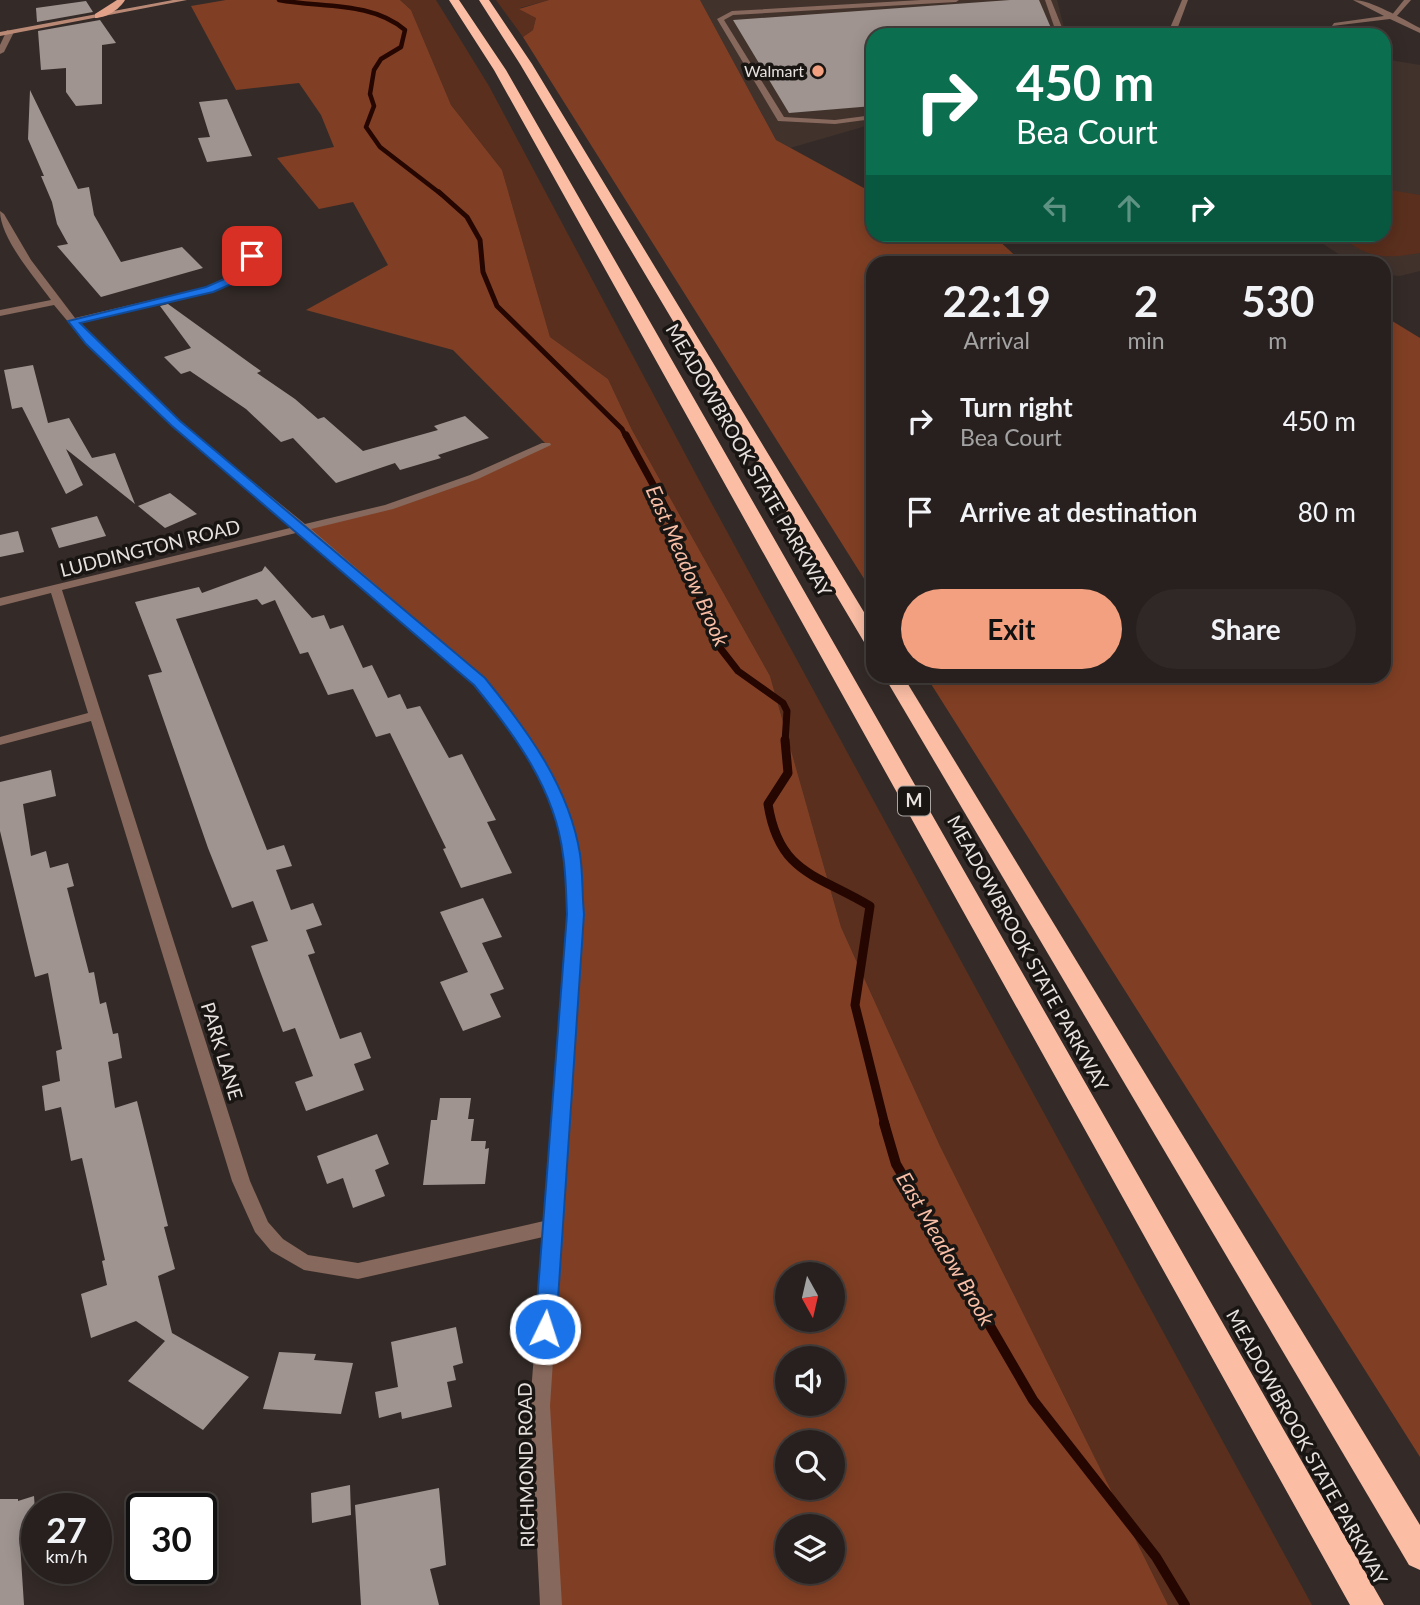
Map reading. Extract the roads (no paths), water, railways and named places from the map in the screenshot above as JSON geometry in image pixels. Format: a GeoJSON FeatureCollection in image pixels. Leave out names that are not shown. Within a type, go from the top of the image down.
{"type":"FeatureCollection","features":[{"type":"Feature","properties":{"kind":"highway","name":"MEADOWBROOK STATE PARKWAY"},"geometry":{"type":"LineString","coordinates":[[454,0],[520,105],[1368,1605]]}},
{"type":"Feature","properties":{"kind":"highway","name":"MEADOWBROOK STATE PARKWAY"},"geometry":{"type":"LineString","coordinates":[[484,0],[526,64],[866,630]]}},
{"type":"Feature","properties":{"kind":"highway","name":"MEADOWBROOK STATE PARKWAY"},"geometry":{"type":"LineString","coordinates":[[897,683],[1420,1554]]}},
{"type":"Feature","properties":{"kind":"main road"},"geometry":{"type":"LineString","coordinates":[[98,16],[114,8],[121,0]]}},
{"type":"Feature","properties":{"kind":"main road"},"geometry":{"type":"LineString","coordinates":[[0,34],[184,0]]}},
{"type":"Feature","properties":{"kind":"street"},"geometry":{"type":"LineString","coordinates":[[723,0],[732,13]]}},
{"type":"Feature","properties":{"kind":"street"},"geometry":{"type":"LineString","coordinates":[[866,118],[835,122],[781,118],[720,19],[732,13],[956,0]]}},
{"type":"Feature","properties":{"kind":"street"},"geometry":{"type":"LineString","coordinates":[[1048,0],[1058,28]]}},
{"type":"Feature","properties":{"kind":"street"},"geometry":{"type":"LineString","coordinates":[[1174,28],[1185,0]]}},
{"type":"Feature","properties":{"kind":"street"},"geometry":{"type":"LineString","coordinates":[[1356,0],[1420,31]]}},
{"type":"Feature","properties":{"kind":"street"},"geometry":{"type":"LineString","coordinates":[[1334,25],[1393,17],[1400,13],[1408,0]]}},
{"type":"Feature","properties":{"kind":"street"},"geometry":{"type":"LineString","coordinates":[[0,52],[10,32]]}},
{"type":"Feature","properties":{"kind":"street","name":"RICHMOND ROAD"},"geometry":{"type":"LineString","coordinates":[[0,214],[25,261],[90,342],[176,424],[303,528],[480,682],[521,732],[555,794],[571,853],[575,914],[540,1406],[551,1605]]}},
{"type":"Feature","properties":{"kind":"street"},"geometry":{"type":"LineString","coordinates":[[73,321],[209,289],[230,281],[252,256]]}},
{"type":"Feature","properties":{"kind":"street"},"geometry":{"type":"LineString","coordinates":[[0,313],[57,302]]}},
{"type":"Feature","properties":{"kind":"street","name":"LUDDINGTON ROAD"},"geometry":{"type":"LineString","coordinates":[[0,603],[389,507],[474,477],[546,445]]}},
{"type":"Feature","properties":{"kind":"street","name":"PARK LANE"},"geometry":{"type":"LineString","coordinates":[[56,589],[241,1181],[261,1227],[277,1245],[304,1262],[358,1271],[552,1227]]}},
{"type":"Feature","properties":{"kind":"street"},"geometry":{"type":"LineString","coordinates":[[0,741],[94,716]]}},
{"type":"Feature","properties":{"kind":"waterway","name":"East Meadow Brook"},"geometry":{"type":"LineString","coordinates":[[279,0],[361,10],[377,14],[405,30],[401,47],[381,59],[374,70],[370,94],[374,106],[366,127],[380,147],[441,194]]}},
{"type":"Feature","properties":{"kind":"waterway","name":"East Meadow Brook"},"geometry":{"type":"LineString","coordinates":[[439,192],[467,217],[480,240],[483,272],[497,306],[622,429],[626,437]]}},
{"type":"Feature","properties":{"kind":"waterway","name":"East Meadow Brook"},"geometry":{"type":"LineString","coordinates":[[626,435],[668,512],[717,644],[738,671],[783,703],[787,711],[785,741]]}},
{"type":"Feature","properties":{"kind":"waterway","name":"East Meadow Brook"},"geometry":{"type":"LineString","coordinates":[[785,741],[788,773],[768,804],[773,827],[781,845],[803,869],[870,906],[855,1005],[885,1125]]}},
{"type":"Feature","properties":{"kind":"waterway","name":"East Meadow Brook"},"geometry":{"type":"LineString","coordinates":[[884,1123],[896,1164],[1033,1400],[1156,1557],[1185,1605]]}},
{"type":"Feature","properties":{"kind":"place","name":"Walmart"},"geometry":{"type":"Point","coordinates":[818,71]}}]}
